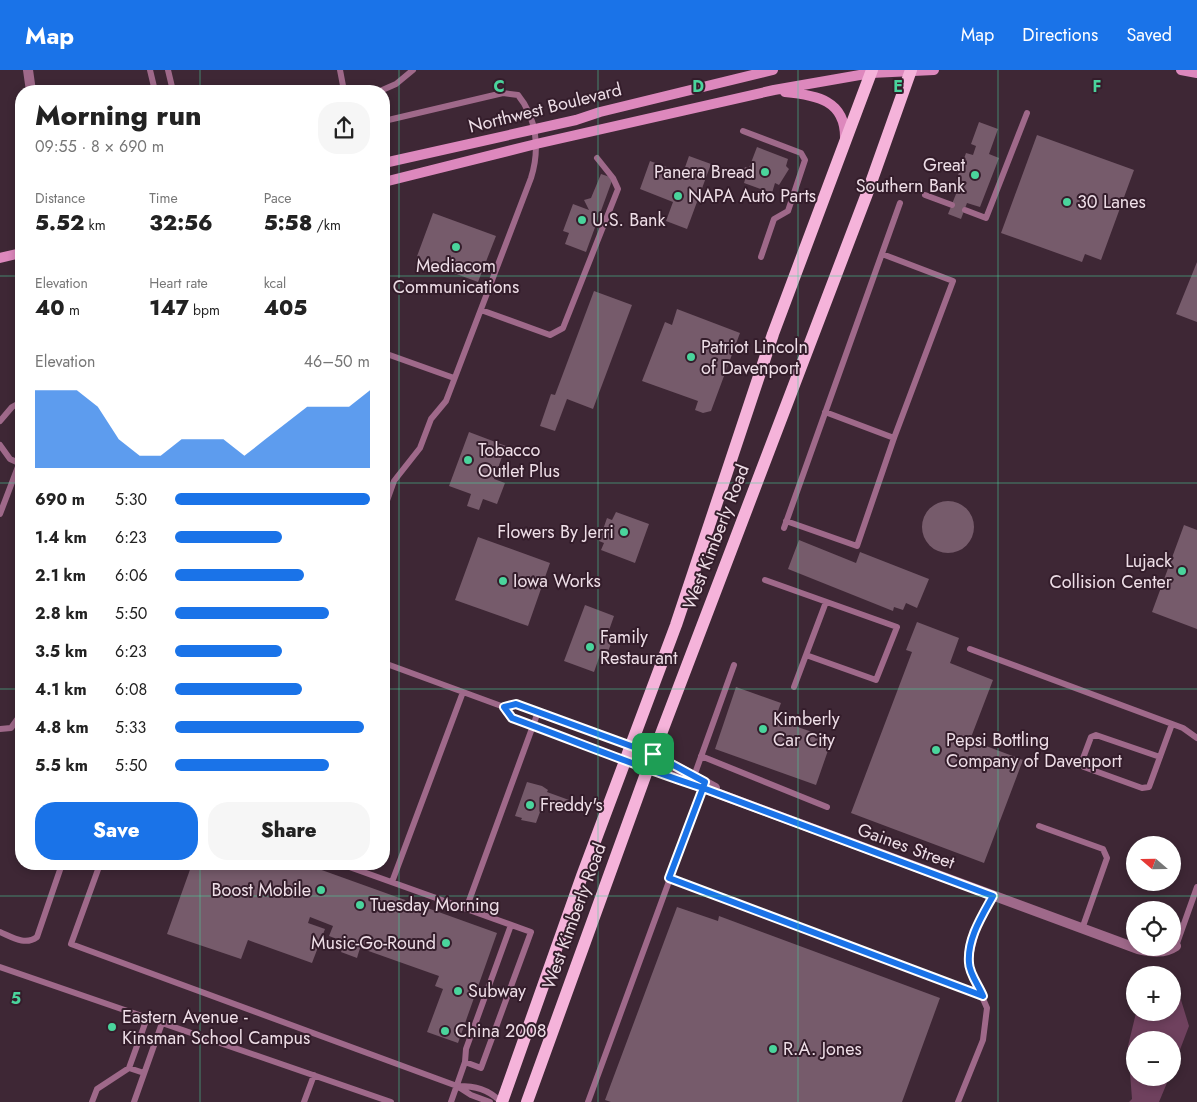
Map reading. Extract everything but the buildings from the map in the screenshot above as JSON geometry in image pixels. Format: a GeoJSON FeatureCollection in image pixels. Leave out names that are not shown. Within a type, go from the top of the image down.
{"type":"FeatureCollection","features":[{"type":"Feature","properties":{"kind":"main road","name":"Northwest Boulevard"},"geometry":{"type":"LineString","coordinates":[[390,162],[534,130],[772,70]]}},
{"type":"Feature","properties":{"kind":"main road","name":"Northwest Boulevard"},"geometry":{"type":"LineString","coordinates":[[390,180],[536,144],[774,90],[871,71],[934,70]]}},
{"type":"Feature","properties":{"kind":"main road"},"geometry":{"type":"LineString","coordinates":[[1181,70],[1197,73]]}},
{"type":"Feature","properties":{"kind":"main road","name":"West Kimberly Road"},"geometry":{"type":"LineString","coordinates":[[501,1102],[630,746],[676,625],[772,334],[871,71]]}},
{"type":"Feature","properties":{"kind":"main road","name":"West Kimberly Road"},"geometry":{"type":"LineString","coordinates":[[527,1102],[653,754],[868,191],[911,71]]}},
{"type":"Feature","properties":{"kind":"main road"},"geometry":{"type":"LineString","coordinates":[[774,90],[810,95],[827,101],[836,110],[844,125],[844,144]]}},
{"type":"Feature","properties":{"kind":"main road"},"geometry":{"type":"LineString","coordinates":[[0,258],[15,254]]}},
{"type":"Feature","properties":{"kind":"street"},"geometry":{"type":"LineString","coordinates":[[28,70],[30,85]]}},
{"type":"Feature","properties":{"kind":"street"},"geometry":{"type":"LineString","coordinates":[[630,746],[653,754],[693,780]]}},
{"type":"Feature","properties":{"kind":"street","name":"Gaines Street"},"geometry":{"type":"LineString","coordinates":[[625,760],[693,780],[735,800],[1126,945]]}},
{"type":"Feature","properties":{"kind":"lane"},"geometry":{"type":"LineString","coordinates":[[150,70],[154,85]]}},
{"type":"Feature","properties":{"kind":"lane"},"geometry":{"type":"LineString","coordinates":[[168,70],[172,85]]}},
{"type":"Feature","properties":{"kind":"lane"},"geometry":{"type":"LineString","coordinates":[[340,70],[343,85]]}},
{"type":"Feature","properties":{"kind":"lane"},"geometry":{"type":"LineString","coordinates":[[390,87],[413,70]]}},
{"type":"Feature","properties":{"kind":"lane"},"geometry":{"type":"LineString","coordinates":[[390,120],[503,93],[518,95],[526,106],[534,130],[536,144],[535,164],[531,178],[446,401],[431,419],[420,448],[394,481],[390,492]]}},
{"type":"Feature","properties":{"kind":"lane"},"geometry":{"type":"LineString","coordinates":[[964,210],[986,218],[1027,113]]}},
{"type":"Feature","properties":{"kind":"lane"},"geometry":{"type":"LineString","coordinates":[[743,131],[801,153],[804,160],[788,211],[774,219],[760,257]]}},
{"type":"Feature","properties":{"kind":"lane"},"geometry":{"type":"LineString","coordinates":[[481,310],[550,335],[563,328],[618,189],[614,178],[597,158]]}},
{"type":"Feature","properties":{"kind":"lane"},"geometry":{"type":"LineString","coordinates":[[925,196],[952,205]]}},
{"type":"Feature","properties":{"kind":"lane"},"geometry":{"type":"LineString","coordinates":[[784,528],[900,203]]}},
{"type":"Feature","properties":{"kind":"lane"},"geometry":{"type":"LineString","coordinates":[[786,521],[857,546],[894,438],[953,280],[882,254]]}},
{"type":"Feature","properties":{"kind":"lane"},"geometry":{"type":"LineString","coordinates":[[390,355],[454,378]]}},
{"type":"Feature","properties":{"kind":"lane"},"geometry":{"type":"LineString","coordinates":[[0,421],[15,405]]}},
{"type":"Feature","properties":{"kind":"lane"},"geometry":{"type":"LineString","coordinates":[[825,412],[894,438]]}},
{"type":"Feature","properties":{"kind":"lane"},"geometry":{"type":"LineString","coordinates":[[0,445],[10,459],[15,462]]}},
{"type":"Feature","properties":{"kind":"lane"},"geometry":{"type":"LineString","coordinates":[[0,514],[15,476]]}},
{"type":"Feature","properties":{"kind":"lane"},"geometry":{"type":"LineString","coordinates":[[765,580],[896,627],[876,680],[806,655]]}},
{"type":"Feature","properties":{"kind":"lane"},"geometry":{"type":"LineString","coordinates":[[794,687],[826,602]]}},
{"type":"Feature","properties":{"kind":"lane"},"geometry":{"type":"LineString","coordinates":[[970,649],[1183,728],[1197,738]]}},
{"type":"Feature","properties":{"kind":"lane"},"geometry":{"type":"LineString","coordinates":[[390,665],[504,707],[512,718],[625,760]]}},
{"type":"Feature","properties":{"kind":"lane"},"geometry":{"type":"LineString","coordinates":[[693,780],[734,665]]}},
{"type":"Feature","properties":{"kind":"lane"},"geometry":{"type":"LineString","coordinates":[[392,882],[463,692]]}},
{"type":"Feature","properties":{"kind":"lane"},"geometry":{"type":"LineString","coordinates":[[504,707],[516,704],[630,746]]}},
{"type":"Feature","properties":{"kind":"lane"},"geometry":{"type":"LineString","coordinates":[[466,909],[538,712]]}},
{"type":"Feature","properties":{"kind":"lane"},"geometry":{"type":"LineString","coordinates":[[0,729],[11,728],[15,722]]}},
{"type":"Feature","properties":{"kind":"lane"},"geometry":{"type":"LineString","coordinates":[[1160,758],[1096,735],[1091,737],[1082,761],[1084,767],[1142,788],[1149,787],[1160,758],[1172,724]]}},
{"type":"Feature","properties":{"kind":"lane"},"geometry":{"type":"LineString","coordinates":[[701,756],[827,807]]}},
{"type":"Feature","properties":{"kind":"lane"},"geometry":{"type":"LineString","coordinates":[[588,1102],[704,785]]}},
{"type":"Feature","properties":{"kind":"lane"},"geometry":{"type":"LineString","coordinates":[[1039,826],[1102,849],[1108,858],[1082,929]]}},
{"type":"Feature","properties":{"kind":"lane"},"geometry":{"type":"LineString","coordinates":[[0,932],[23,941],[31,942],[37,937],[60,870]]}},
{"type":"Feature","properties":{"kind":"lane"},"geometry":{"type":"LineString","coordinates":[[98,870],[71,944],[457,1086],[471,1095],[490,1102]]}},
{"type":"Feature","properties":{"kind":"lane"},"geometry":{"type":"LineString","coordinates":[[358,870],[531,932],[481,1068],[465,1062]]}},
{"type":"Feature","properties":{"kind":"lane"},"geometry":{"type":"LineString","coordinates":[[669,878],[983,996]]}},
{"type":"Feature","properties":{"kind":"lane"},"geometry":{"type":"LineString","coordinates":[[1181,932],[1197,887]]}},
{"type":"Feature","properties":{"kind":"lane"},"geometry":{"type":"LineString","coordinates":[[958,1102],[983,1040],[987,1008],[968,964],[970,949],[978,924],[993,896]]}},
{"type":"Feature","properties":{"kind":"lane"},"geometry":{"type":"LineString","coordinates":[[450,1102],[465,1062],[466,1049],[511,925]]}},
{"type":"Feature","properties":{"kind":"lane"},"geometry":{"type":"LineString","coordinates":[[0,967],[391,1102]]}},
{"type":"Feature","properties":{"kind":"lane"},"geometry":{"type":"LineString","coordinates":[[92,1102],[97,1089],[129,1068],[147,1018]]}},
{"type":"Feature","properties":{"kind":"lane"},"geometry":{"type":"LineString","coordinates":[[134,1102],[162,1023]]}},
{"type":"Feature","properties":{"kind":"lane"},"geometry":{"type":"LineString","coordinates":[[129,1068],[144,1073]]}},
{"type":"Feature","properties":{"kind":"lane"},"geometry":{"type":"LineString","coordinates":[[304,1102],[314,1075]]}},
{"type":"Feature","properties":{"kind":"lane"},"geometry":{"type":"LineString","coordinates":[[457,1086],[473,1086],[492,1093],[501,1102]]}},
{"type":"Feature","properties":{"kind":"shaded area"},"geometry":{"type":"Polygon","coordinates":[[[1181,1000],[1189,1026],[1181,1047],[1181,1031],[1132,1031],[1134,1021],[1181,1021],[1181,1000]]]}},
{"type":"Feature","properties":{"kind":"shaded area"},"geometry":{"type":"Polygon","coordinates":[[[1131,1086],[1166,1086],[1159,1102],[1129,1102],[1132,1099],[1131,1086]]]}},
{"type":"Feature","properties":{"kind":"place","name":"Panera Bread"},"geometry":{"type":"Point","coordinates":[765,172]}},
{"type":"Feature","properties":{"kind":"place","name":"Great Southern Bank"},"geometry":{"type":"Point","coordinates":[975,175]}},
{"type":"Feature","properties":{"kind":"place","name":"NAPA Auto Parts"},"geometry":{"type":"Point","coordinates":[678,196]}},
{"type":"Feature","properties":{"kind":"place","name":"30 Lanes"},"geometry":{"type":"Point","coordinates":[1067,202]}},
{"type":"Feature","properties":{"kind":"place","name":"U.S. Bank"},"geometry":{"type":"Point","coordinates":[582,220]}},
{"type":"Feature","properties":{"kind":"place","name":"Mediacom Communications"},"geometry":{"type":"Point","coordinates":[456,247]}},
{"type":"Feature","properties":{"kind":"place","name":"Patriot Lincoln of Davenport"},"geometry":{"type":"Point","coordinates":[691,357]}},
{"type":"Feature","properties":{"kind":"place","name":"Tobacco Outlet Plus"},"geometry":{"type":"Point","coordinates":[468,460]}},
{"type":"Feature","properties":{"kind":"place","name":"Flowers By Jerri"},"geometry":{"type":"Point","coordinates":[624,532]}},
{"type":"Feature","properties":{"kind":"place","name":"Lujack Collision Center"},"geometry":{"type":"Point","coordinates":[1182,571]}},
{"type":"Feature","properties":{"kind":"place","name":"Iowa Works"},"geometry":{"type":"Point","coordinates":[503,581]}},
{"type":"Feature","properties":{"kind":"place","name":"Family Restaurant"},"geometry":{"type":"Point","coordinates":[590,647]}},
{"type":"Feature","properties":{"kind":"place","name":"Kimberly Car City"},"geometry":{"type":"Point","coordinates":[763,729]}},
{"type":"Feature","properties":{"kind":"place","name":"Pepsi Bottling Company of Davenport"},"geometry":{"type":"Point","coordinates":[936,750]}},
{"type":"Feature","properties":{"kind":"place","name":"Freddy's"},"geometry":{"type":"Point","coordinates":[530,805]}},
{"type":"Feature","properties":{"kind":"place","name":"Boost Mobile"},"geometry":{"type":"Point","coordinates":[321,890]}},
{"type":"Feature","properties":{"kind":"place","name":"Tuesday Morning"},"geometry":{"type":"Point","coordinates":[360,905]}},
{"type":"Feature","properties":{"kind":"place","name":"Music-Go-Round"},"geometry":{"type":"Point","coordinates":[446,943]}},
{"type":"Feature","properties":{"kind":"place","name":"Subway"},"geometry":{"type":"Point","coordinates":[458,991]}},
{"type":"Feature","properties":{"kind":"place","name":"Eastern Avenue - Kinsman School Campus"},"geometry":{"type":"Point","coordinates":[112,1027]}},
{"type":"Feature","properties":{"kind":"place","name":"China 2008"},"geometry":{"type":"Point","coordinates":[445,1031]}},
{"type":"Feature","properties":{"kind":"place","name":"R.A. Jones"},"geometry":{"type":"Point","coordinates":[773,1049]}},
{"type":"Feature","properties":{"kind":"route"},"geometry":{"type":"LineString","coordinates":[[653,754],[516,704],[504,707],[512,718],[703,788],[993,896],[978,924],[970,949],[968,964],[983,996],[669,878],[703,788],[705,782],[653,754]]}}]}
